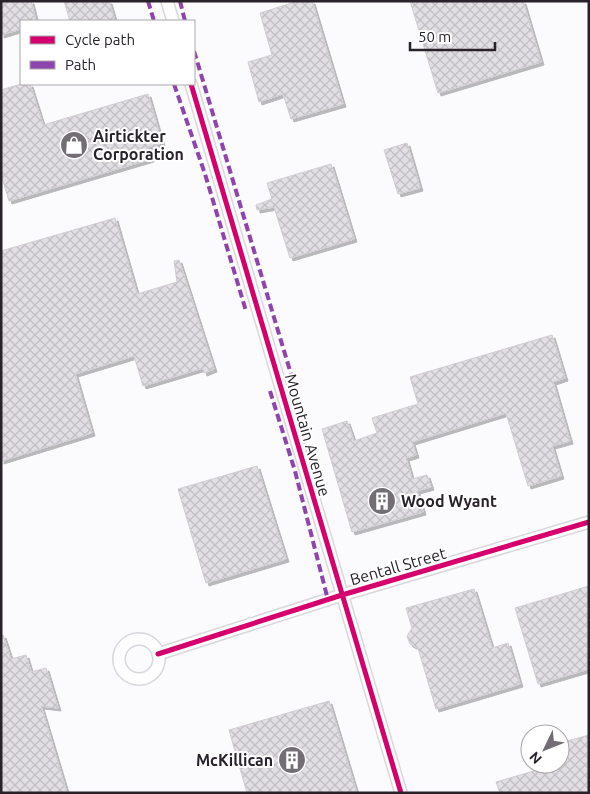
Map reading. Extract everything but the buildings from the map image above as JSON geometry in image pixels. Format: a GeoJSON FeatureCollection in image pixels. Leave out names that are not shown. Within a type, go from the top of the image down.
{"type":"FeatureCollection","features":[{"type":"Feature","properties":{"kind":"street"},"geometry":{"type":"LineString","coordinates":[[168,1],[173,20]]}},
{"type":"Feature","properties":{"kind":"street","name":"Mountain Avenue"},"geometry":{"type":"LineString","coordinates":[[192,85],[401,793]]}},
{"type":"Feature","properties":{"kind":"street","name":"Bentall Street"},"geometry":{"type":"LineString","coordinates":[[158,654],[342,595],[589,522]]}},
{"type":"Feature","properties":{"kind":"marked path"},"geometry":{"type":"LineString","coordinates":[[148,1],[154,20]]}},
{"type":"Feature","properties":{"kind":"marked path"},"geometry":{"type":"LineString","coordinates":[[180,1],[185,20]]}},
{"type":"Feature","properties":{"kind":"marked path"},"geometry":{"type":"LineString","coordinates":[[195,54],[291,374]]}},
{"type":"Feature","properties":{"kind":"marked path"},"geometry":{"type":"LineString","coordinates":[[174,85],[205,174],[246,311]]}},
{"type":"Feature","properties":{"kind":"marked path"},"geometry":{"type":"LineString","coordinates":[[270,391],[295,471],[328,600]]}},
{"type":"Feature","properties":{"kind":"cycle path"},"geometry":{"type":"LineString","coordinates":[[191,85],[401,793]]}},
{"type":"Feature","properties":{"kind":"cycle path"},"geometry":{"type":"LineString","coordinates":[[158,654],[342,595],[589,522]]}},
{"type":"Feature","properties":{"kind":"place","name":"Airtickter Corporation"},"geometry":{"type":"Point","coordinates":[74,145]}},
{"type":"Feature","properties":{"kind":"place","name":"Wood Wyant"},"geometry":{"type":"Point","coordinates":[382,501]}},
{"type":"Feature","properties":{"kind":"place","name":"McKillican"},"geometry":{"type":"Point","coordinates":[292,760]}}]}
